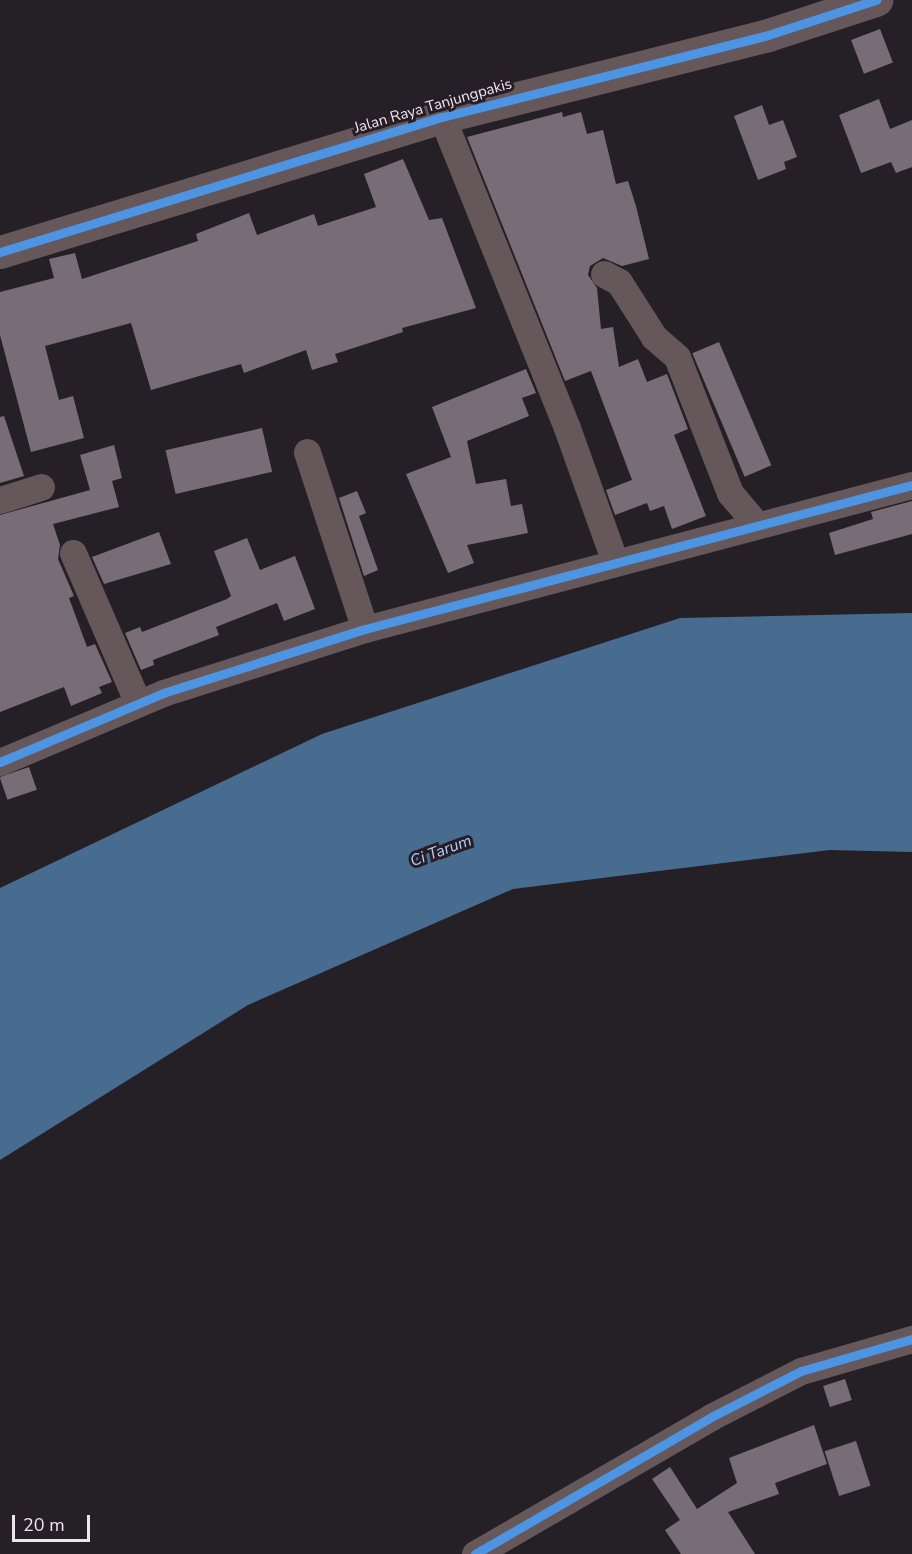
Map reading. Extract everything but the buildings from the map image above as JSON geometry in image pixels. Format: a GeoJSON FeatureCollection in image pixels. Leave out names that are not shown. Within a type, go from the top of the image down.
{"type":"FeatureCollection","features":[{"type":"Feature","properties":{"kind":"street","name":"Jalan Raya Tanjungpakis"},"geometry":{"type":"LineString","coordinates":[[0,252],[442,117],[768,35],[876,0]]}},
{"type":"Feature","properties":{"kind":"street"},"geometry":{"type":"LineString","coordinates":[[442,117],[567,428],[615,562]]}},
{"type":"Feature","properties":{"kind":"street"},"geometry":{"type":"LineString","coordinates":[[604,273],[619,282],[654,336],[677,357],[730,493],[757,525]]}},
{"type":"Feature","properties":{"kind":"street"},"geometry":{"type":"LineString","coordinates":[[307,452],[365,629]]}},
{"type":"Feature","properties":{"kind":"street"},"geometry":{"type":"LineString","coordinates":[[0,762],[138,703],[365,629],[912,484]]}},
{"type":"Feature","properties":{"kind":"street"},"geometry":{"type":"LineString","coordinates":[[0,500],[41,487]]}},
{"type":"Feature","properties":{"kind":"street"},"geometry":{"type":"LineString","coordinates":[[73,553],[138,703]]}},
{"type":"Feature","properties":{"kind":"street"},"geometry":{"type":"LineString","coordinates":[[475,1554],[711,1417],[801,1371],[912,1339]]}},
{"type":"Feature","properties":{"kind":"water","name":"Ci Tarum"},"geometry":{"type":"Polygon","coordinates":[[[912,613],[912,852],[830,850],[513,889],[248,1005],[0,1160],[0,888],[322,734],[680,618],[912,613]]]}},
{"type":"Feature","properties":{"kind":"cycle path"},"geometry":{"type":"LineString","coordinates":[[0,252],[442,117],[768,35],[876,0]]}},
{"type":"Feature","properties":{"kind":"cycle path"},"geometry":{"type":"LineString","coordinates":[[0,762],[163,693],[365,629],[912,485]]}},
{"type":"Feature","properties":{"kind":"cycle path"},"geometry":{"type":"LineString","coordinates":[[475,1554],[711,1417],[801,1371],[912,1339]]}}]}
